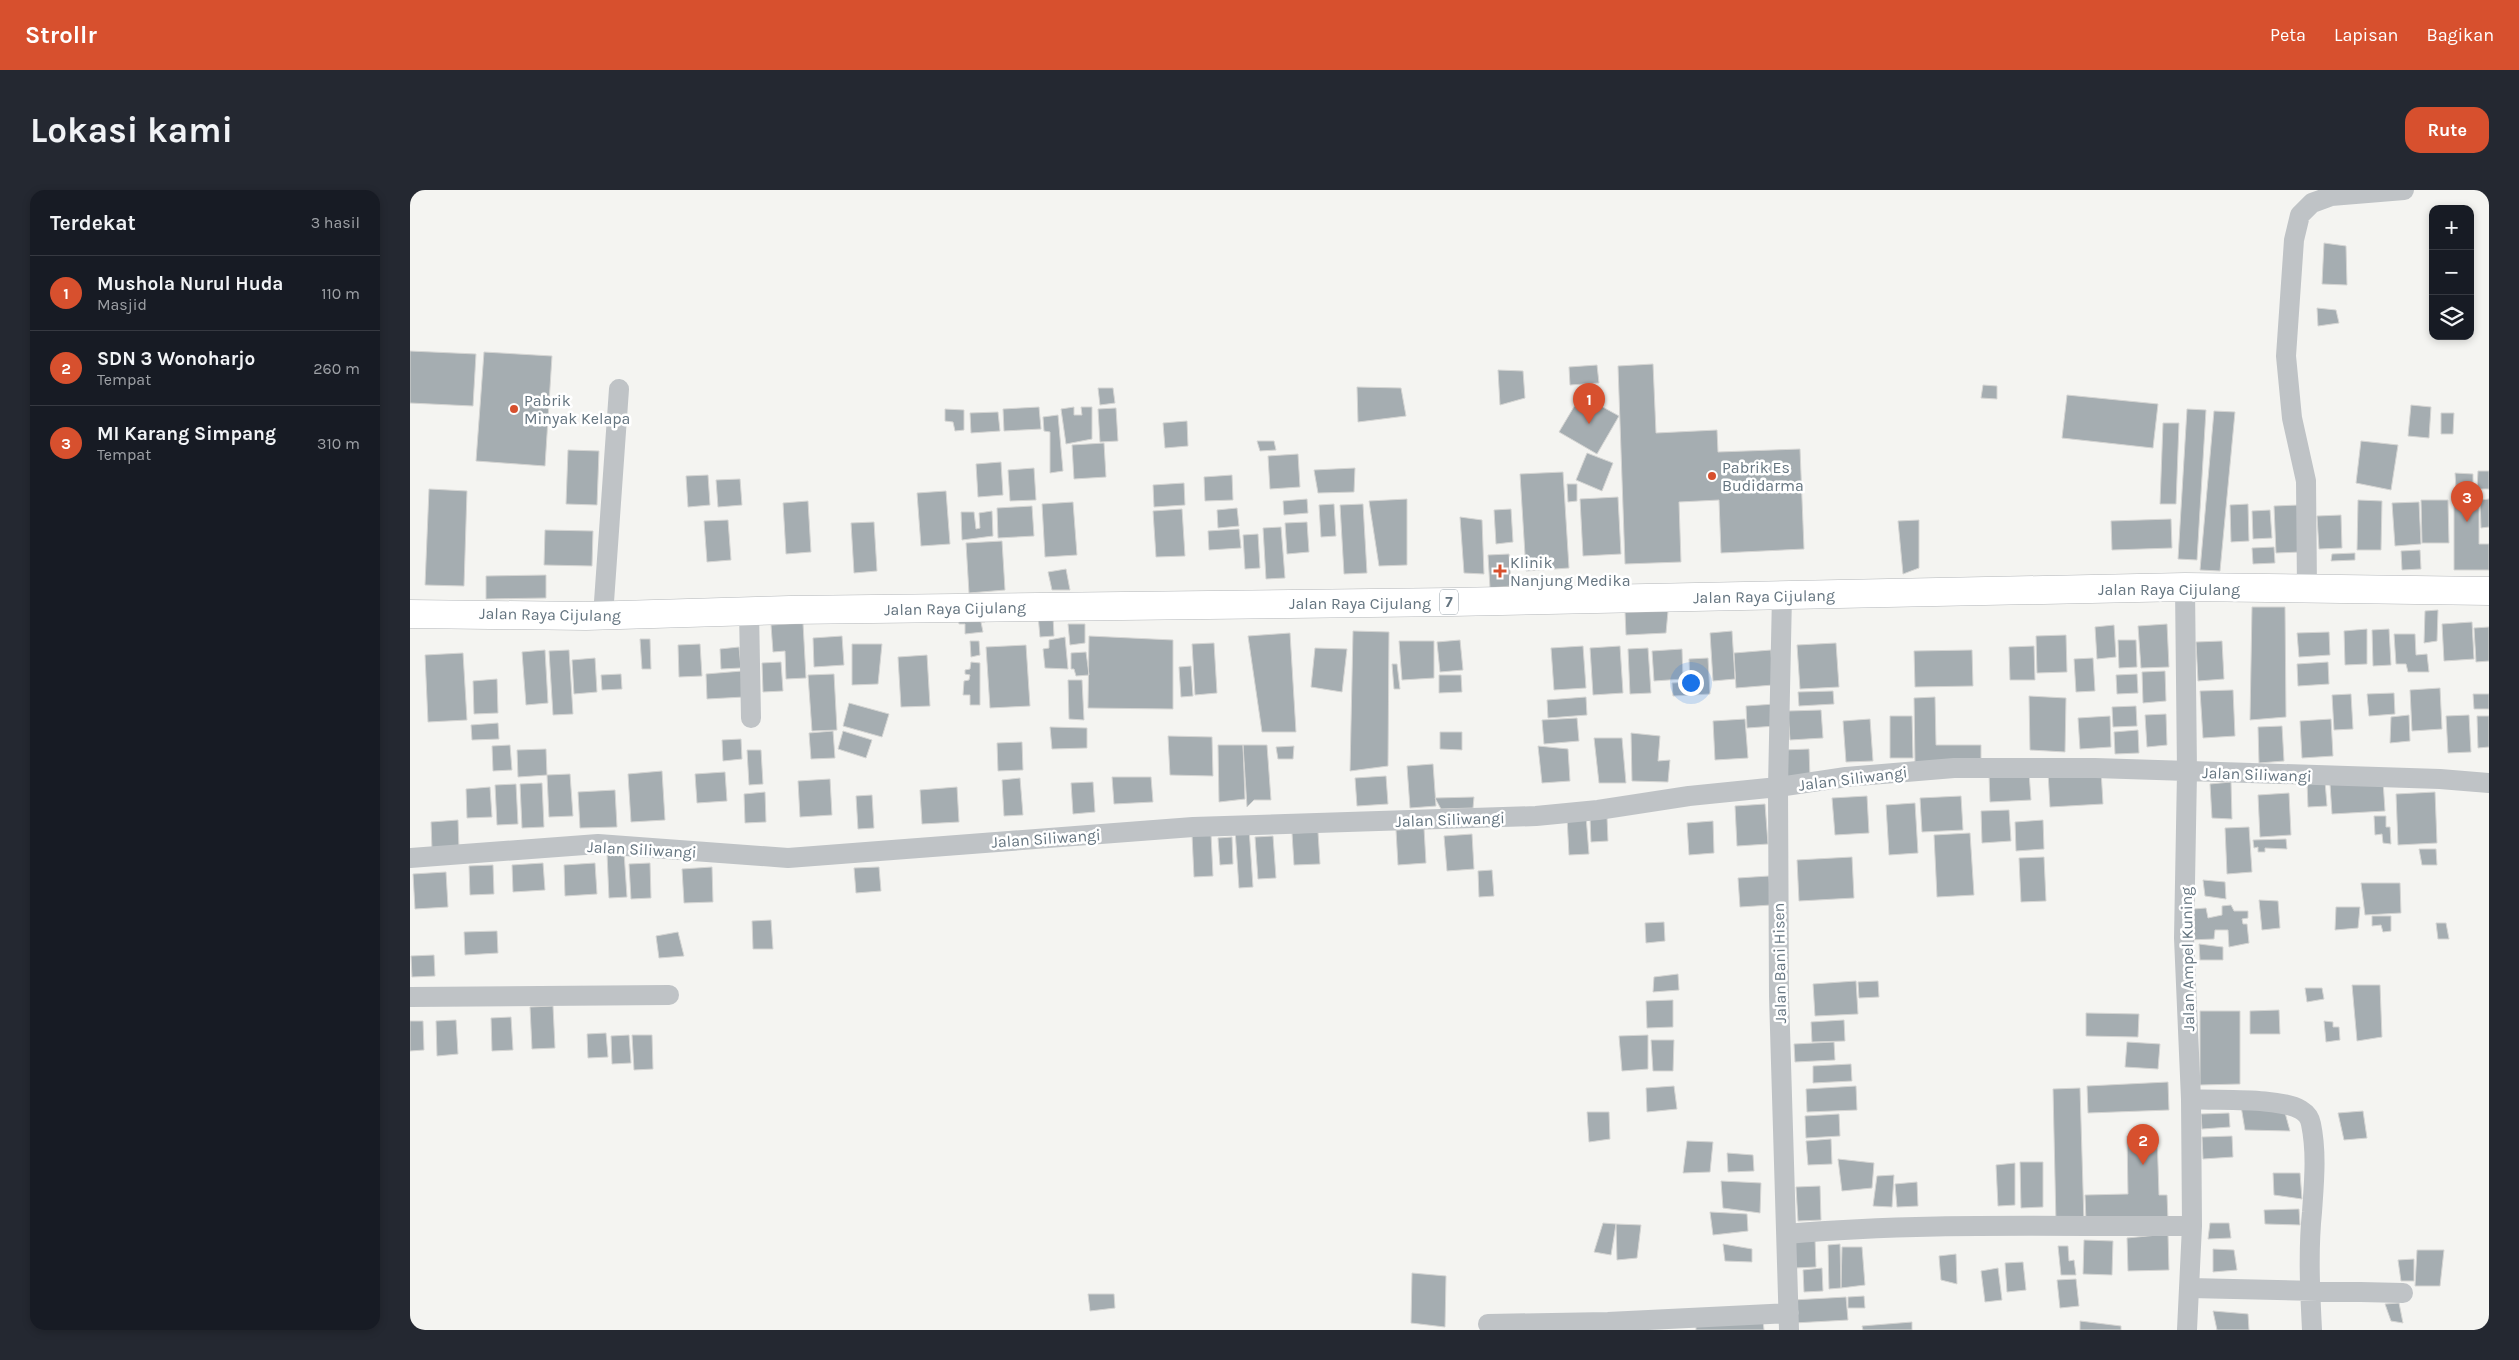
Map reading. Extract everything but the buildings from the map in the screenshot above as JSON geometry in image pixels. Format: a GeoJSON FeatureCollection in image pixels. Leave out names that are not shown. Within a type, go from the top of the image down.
{"type":"FeatureCollection","features":[{"type":"Feature","properties":{"kind":"highway","name":"Jalan Raya Cijulang"},"geometry":{"type":"LineString","coordinates":[[410,614],[603,616],[750,611],[1452,602],[2185,587],[2489,591]]}},
{"type":"Feature","properties":{"kind":"street"},"geometry":{"type":"LineString","coordinates":[[2306,590],[2306,481],[2292,418],[2286,356],[2294,240],[2300,215],[2312,203],[2331,196],[2404,190]]}},
{"type":"Feature","properties":{"kind":"street"},"geometry":{"type":"LineString","coordinates":[[603,616],[620,389]]}},
{"type":"Feature","properties":{"kind":"street","name":"Jalan Ampel Kuning"},"geometry":{"type":"LineString","coordinates":[[2185,587],[2187,772],[2184,938],[2191,1099],[2192,1226],[2187,1330]]}},
{"type":"Feature","properties":{"kind":"street","name":"Jalan Bani Hisen"},"geometry":{"type":"LineString","coordinates":[[1782,595],[1778,787],[1779,996],[1789,1322]]}},
{"type":"Feature","properties":{"kind":"street"},"geometry":{"type":"LineString","coordinates":[[750,611],[751,718]]}},
{"type":"Feature","properties":{"kind":"street","name":"Jalan Siliwangi"},"geometry":{"type":"LineString","coordinates":[[410,858],[598,844],[788,858],[1193,827],[1536,816],[1598,810],[1689,796],[1778,787],[1846,777],[1954,768],[2056,767],[2440,779],[2489,783]]}},
{"type":"Feature","properties":{"kind":"street"},"geometry":{"type":"LineString","coordinates":[[410,997],[669,995]]}},
{"type":"Feature","properties":{"kind":"street"},"geometry":{"type":"LineString","coordinates":[[2191,1099],[2283,1103],[2301,1110],[2308,1116],[2311,1123],[2315,1192],[2312,1212],[2310,1290],[2312,1330]]}},
{"type":"Feature","properties":{"kind":"street"},"geometry":{"type":"LineString","coordinates":[[1787,1234],[1869,1227],[1951,1225],[2192,1226]]}},
{"type":"Feature","properties":{"kind":"street"},"geometry":{"type":"LineString","coordinates":[[2190,1288],[2403,1293]]}},
{"type":"Feature","properties":{"kind":"street"},"geometry":{"type":"LineString","coordinates":[[1488,1324],[1789,1322]]}},
{"type":"Feature","properties":{"kind":"place","name":"Pabrik Minyak Kelapa"},"geometry":{"type":"Point","coordinates":[514,409]}},
{"type":"Feature","properties":{"kind":"place","name":"Mushola Nurul Huda"},"geometry":{"type":"Point","coordinates":[1589,424]}},
{"type":"Feature","properties":{"kind":"place","name":"Pabrik Es Budidarma"},"geometry":{"type":"Point","coordinates":[1712,476]}},
{"type":"Feature","properties":{"kind":"place","name":"MI Karang Simpang"},"geometry":{"type":"Point","coordinates":[2467,522]}},
{"type":"Feature","properties":{"kind":"place","name":"Klinik Nanjung Medika"},"geometry":{"type":"Point","coordinates":[1500,571]}},
{"type":"Feature","properties":{"kind":"place","name":"SDN 3 Wonoharjo"},"geometry":{"type":"Point","coordinates":[2143,1165]}}]}
